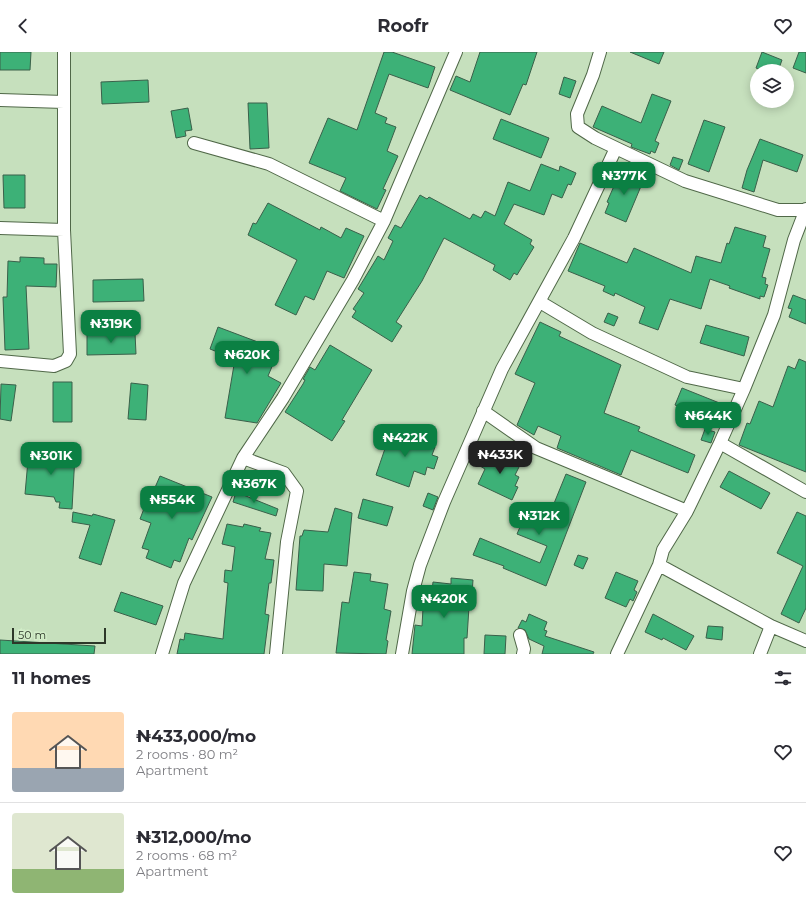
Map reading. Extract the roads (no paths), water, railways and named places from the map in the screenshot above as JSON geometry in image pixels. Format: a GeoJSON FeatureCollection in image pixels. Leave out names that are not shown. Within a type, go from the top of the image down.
{"type":"FeatureCollection","features":[{"type":"Feature","properties":{"kind":"street"},"geometry":{"type":"LineString","coordinates":[[0,361],[54,366],[66,361],[70,354],[64,230],[64,52]]}},
{"type":"Feature","properties":{"kind":"street"},"geometry":{"type":"LineString","coordinates":[[162,654],[184,583],[243,458],[287,392],[353,280],[384,220],[456,52]]}},
{"type":"Feature","properties":{"kind":"street"},"geometry":{"type":"LineString","coordinates":[[600,52],[593,75],[577,114],[578,127],[595,138],[685,182],[778,210],[806,210],[794,240],[774,315],[744,389],[687,511],[663,550],[659,565],[617,654]]}},
{"type":"Feature","properties":{"kind":"street"},"geometry":{"type":"LineString","coordinates":[[0,100],[64,102]]}},
{"type":"Feature","properties":{"kind":"street"},"geometry":{"type":"LineString","coordinates":[[194,143],[269,164],[384,220]]}},
{"type":"Feature","properties":{"kind":"street"},"geometry":{"type":"LineString","coordinates":[[402,654],[413,591],[420,564],[444,502],[502,369],[574,238],[616,148]]}},
{"type":"Feature","properties":{"kind":"street"},"geometry":{"type":"LineString","coordinates":[[0,228],[64,230]]}},
{"type":"Feature","properties":{"kind":"street"},"geometry":{"type":"LineString","coordinates":[[540,302],[592,333],[687,376],[744,389]]}},
{"type":"Feature","properties":{"kind":"street"},"geometry":{"type":"LineString","coordinates":[[483,411],[536,448],[687,511]]}},
{"type":"Feature","properties":{"kind":"street"},"geometry":{"type":"LineString","coordinates":[[720,443],[806,492]]}},
{"type":"Feature","properties":{"kind":"street"},"geometry":{"type":"LineString","coordinates":[[243,458],[284,473],[297,491],[287,542],[276,654]]}},
{"type":"Feature","properties":{"kind":"street"},"geometry":{"type":"LineString","coordinates":[[659,565],[771,626],[806,641]]}},
{"type":"Feature","properties":{"kind":"street"},"geometry":{"type":"LineString","coordinates":[[760,654],[771,626]]}},
{"type":"Feature","properties":{"kind":"street"},"geometry":{"type":"LineString","coordinates":[[520,635],[523,654]]}}]}
